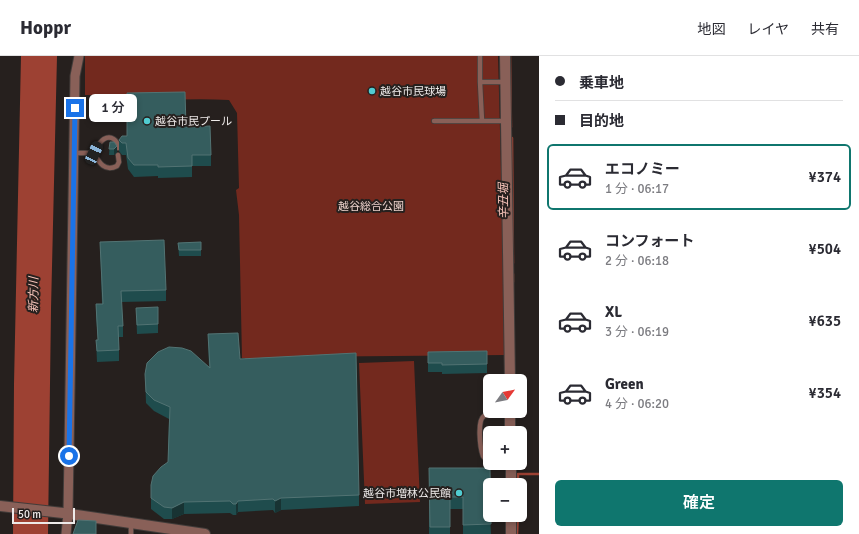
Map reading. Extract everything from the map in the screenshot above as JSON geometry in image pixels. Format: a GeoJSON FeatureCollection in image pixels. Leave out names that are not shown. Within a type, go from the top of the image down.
{"type":"FeatureCollection","features":[{"type":"Feature","properties":{"kind":"street"},"geometry":{"type":"LineString","coordinates":[[66,534],[75,76],[79,56]]}},
{"type":"Feature","properties":{"kind":"street"},"geometry":{"type":"LineString","coordinates":[[505,56],[510,374]]}},
{"type":"Feature","properties":{"kind":"street"},"geometry":{"type":"LineString","coordinates":[[0,506],[66,513],[205,534]]}},
{"type":"Feature","properties":{"kind":"street"},"geometry":{"type":"LineString","coordinates":[[511,522],[511,534]]}},
{"type":"Feature","properties":{"kind":"lane"},"geometry":{"type":"LineString","coordinates":[[480,56],[482,121]]}},
{"type":"Feature","properties":{"kind":"lane"},"geometry":{"type":"LineString","coordinates":[[480,82],[505,82]]}},
{"type":"Feature","properties":{"kind":"lane"},"geometry":{"type":"LineString","coordinates":[[434,121],[506,121]]}},
{"type":"Feature","properties":{"kind":"lane"},"geometry":{"type":"LineString","coordinates":[[94,153],[103,139],[109,137],[114,138],[118,148]]}},
{"type":"Feature","properties":{"kind":"lane"},"geometry":{"type":"LineString","coordinates":[[74,153],[94,153]]}},
{"type":"Feature","properties":{"kind":"lane"},"geometry":{"type":"LineString","coordinates":[[94,153],[102,166],[108,168],[117,166],[119,162],[118,155]]}},
{"type":"Feature","properties":{"kind":"lane"},"geometry":{"type":"LineString","coordinates":[[483,417],[480,421],[481,454],[483,457]]}},
{"type":"Feature","properties":{"kind":"lane"},"geometry":{"type":"LineString","coordinates":[[131,523],[131,534]]}},
{"type":"Feature","properties":{"kind":"green space","name":"越谷総合公園"},"geometry":{"type":"Polygon","coordinates":[[[85,56],[498,56],[506,355],[282,357],[245,366],[245,358],[242,358],[239,215],[236,190],[239,188],[237,113],[229,100],[140,100],[127,99],[123,95],[85,95],[85,56]]]}},
{"type":"Feature","properties":{"kind":"green space"},"geometry":{"type":"Polygon","coordinates":[[[414,361],[420,502],[365,504],[359,363],[414,361]]]}},
{"type":"Feature","properties":{"kind":"water","name":"新方川"},"geometry":{"type":"Polygon","coordinates":[[[21,56],[57,56],[51,309],[48,534],[13,534],[14,384],[21,56]]]}},
{"type":"Feature","properties":{"kind":"building"},"geometry":{"type":"Polygon","coordinates":[[[185,92],[186,127],[210,126],[211,155],[192,155],[192,166],[158,167],[158,165],[134,165],[128,158],[126,143],[122,143],[119,140],[122,136],[127,136],[127,93],[185,92]]]}},
{"type":"Feature","properties":{"kind":"building"},"geometry":{"type":"Polygon","coordinates":[[[110,142],[114,142],[117,146],[114,149],[109,149],[110,142]]]}},
{"type":"Feature","properties":{"kind":"building"},"geometry":{"type":"Polygon","coordinates":[[[164,240],[166,290],[121,291],[123,326],[118,326],[119,350],[97,351],[96,340],[98,340],[96,304],[103,304],[100,242],[164,240]]]}},
{"type":"Feature","properties":{"kind":"building"},"geometry":{"type":"Polygon","coordinates":[[[201,242],[201,250],[179,250],[178,243],[201,242]]]}},
{"type":"Feature","properties":{"kind":"building"},"geometry":{"type":"Polygon","coordinates":[[[158,307],[158,324],[137,325],[136,308],[158,307]]]}},
{"type":"Feature","properties":{"kind":"building"},"geometry":{"type":"Polygon","coordinates":[[[238,333],[240,359],[356,353],[359,495],[281,498],[275,501],[273,499],[238,501],[236,504],[233,504],[230,501],[184,502],[172,508],[164,507],[151,498],[153,476],[168,462],[170,407],[154,400],[146,392],[145,374],[147,363],[158,352],[169,347],[182,348],[191,351],[210,368],[208,334],[238,333]]]}},
{"type":"Feature","properties":{"kind":"building"},"geometry":{"type":"Polygon","coordinates":[[[487,351],[487,364],[442,365],[442,363],[428,363],[428,352],[487,351]]]}},
{"type":"Feature","properties":{"kind":"building"},"geometry":{"type":"Polygon","coordinates":[[[429,468],[483,468],[483,470],[490,470],[490,478],[483,478],[483,522],[491,522],[491,524],[463,525],[463,497],[450,497],[450,527],[430,527],[429,468]]]}},
{"type":"Feature","properties":{"kind":"building"},"geometry":{"type":"Polygon","coordinates":[[[78,520],[96,521],[96,534],[73,534],[78,520]]]}},
{"type":"Feature","properties":{"kind":"waterway","name":"辛丑堀"},"geometry":{"type":"LineString","coordinates":[[510,56],[511,127]]}},
{"type":"Feature","properties":{"kind":"waterway","name":"辛丑堀"},"geometry":{"type":"LineString","coordinates":[[512,138],[513,263]]}},
{"type":"Feature","properties":{"kind":"waterway","name":"辛丑堀"},"geometry":{"type":"LineString","coordinates":[[513,274],[513,282]]}},
{"type":"Feature","properties":{"kind":"waterway"},"geometry":{"type":"LineString","coordinates":[[518,478],[518,474],[539,474]]}},
{"type":"Feature","properties":{"kind":"waterway","name":"辛丑堀"},"geometry":{"type":"LineString","coordinates":[[517,534],[518,522]]}},
{"type":"Feature","properties":{"kind":"place","name":"越谷市民球場"},"geometry":{"type":"Point","coordinates":[372,91]}},
{"type":"Feature","properties":{"kind":"place","name":"越谷市民プール"},"geometry":{"type":"Point","coordinates":[147,121]}},
{"type":"Feature","properties":{"kind":"place","name":"越谷市増林公民館"},"geometry":{"type":"Point","coordinates":[459,493]}},
{"type":"Feature","properties":{"kind":"route"},"geometry":{"type":"LineString","coordinates":[[69,456],[75,108]]}}]}
